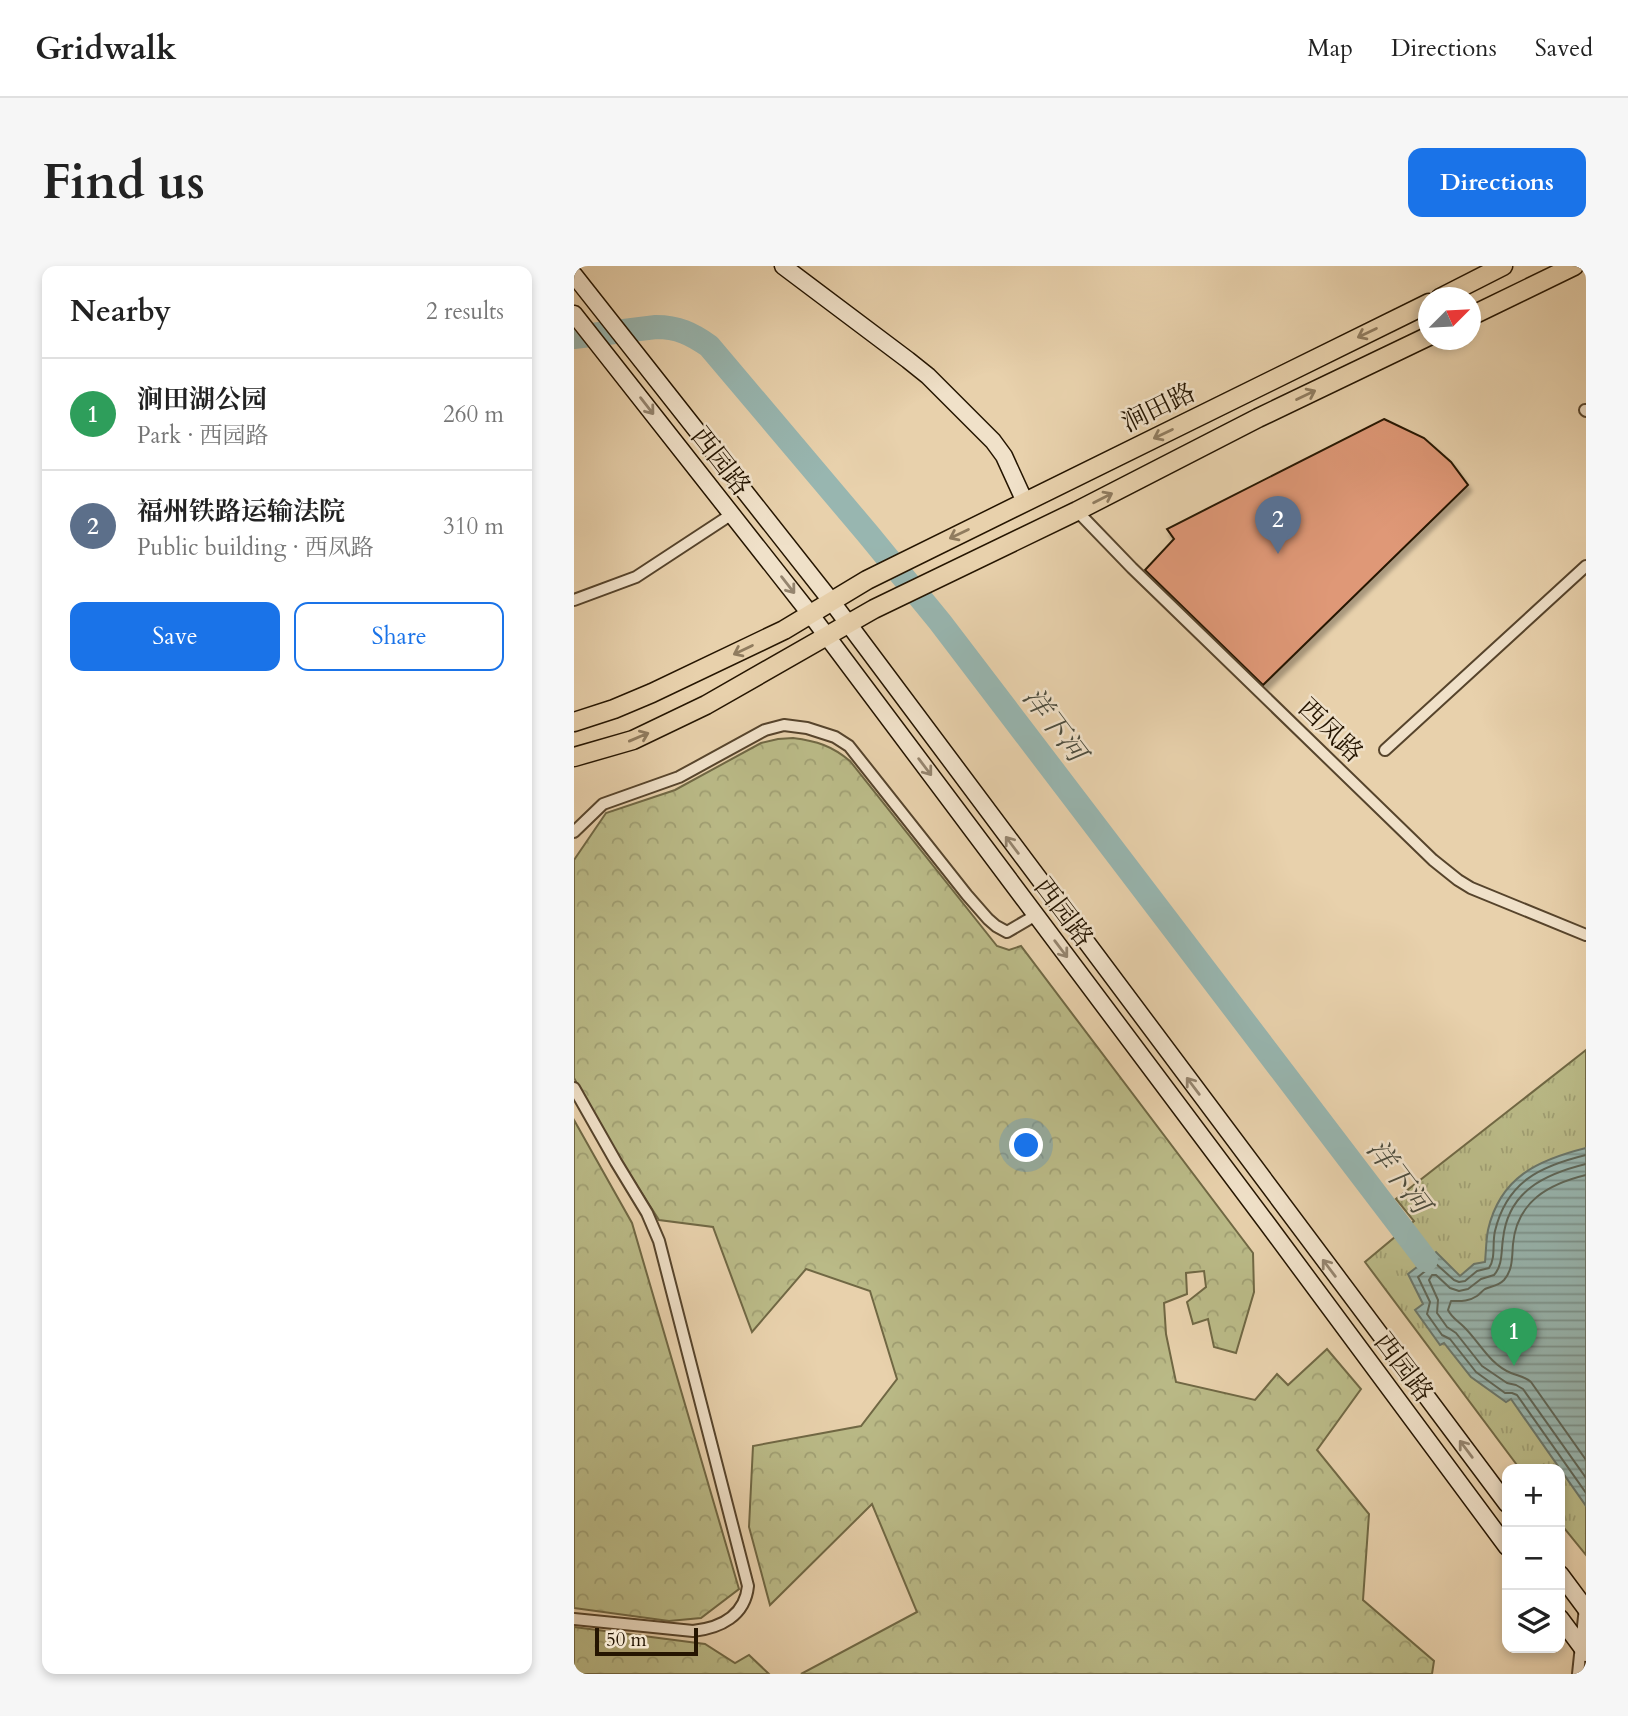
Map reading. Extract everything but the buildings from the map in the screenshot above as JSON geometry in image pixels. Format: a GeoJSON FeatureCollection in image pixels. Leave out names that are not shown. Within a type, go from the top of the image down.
{"type":"FeatureCollection","features":[{"type":"Feature","properties":{"kind":"main road"},"geometry":{"type":"LineString","coordinates":[[783,266],[908,359],[974,421],[999,449],[1024,502]]}},
{"type":"Feature","properties":{"kind":"main road"},"geometry":{"type":"LineString","coordinates":[[1462,287],[1503,266]]}},
{"type":"Feature","properties":{"kind":"main road"},"geometry":{"type":"LineString","coordinates":[[1481,311],[1574,266]]}},
{"type":"Feature","properties":{"kind":"main road","name":"西园路"},"geometry":{"type":"LineString","coordinates":[[574,275],[832,602],[1502,1497]]}},
{"type":"Feature","properties":{"kind":"main road","name":"涧田路"},"geometry":{"type":"LineString","coordinates":[[574,722],[652,694],[784,630],[867,580],[1418,308]]}},
{"type":"Feature","properties":{"kind":"main road","name":"西园路"},"geometry":{"type":"LineString","coordinates":[[576,317],[827,636],[1502,1540]]}},
{"type":"Feature","properties":{"kind":"main road"},"geometry":{"type":"LineString","coordinates":[[574,757],[620,745],[706,705],[892,600],[1418,341]]}},
{"type":"Feature","properties":{"kind":"main road"},"geometry":{"type":"LineString","coordinates":[[1565,1580],[1586,1607],[1576,1633]]}},
{"type":"Feature","properties":{"kind":"street","name":"西凤路"},"geometry":{"type":"LineString","coordinates":[[1077,511],[1132,568],[1452,876],[1471,888],[1586,935]]}},
{"type":"Feature","properties":{"kind":"street"},"geometry":{"type":"LineString","coordinates":[[574,600],[636,577],[732,514]]}},
{"type":"Feature","properties":{"kind":"street"},"geometry":{"type":"LineString","coordinates":[[1385,750],[1586,566]]}},
{"type":"Feature","properties":{"kind":"street"},"geometry":{"type":"LineString","coordinates":[[574,832],[603,804],[678,777],[756,734],[784,725],[807,728],[835,737],[849,746],[967,895],[996,926],[1007,932],[1036,915]]}},
{"type":"Feature","properties":{"kind":"street"},"geometry":{"type":"LineString","coordinates":[[574,1088],[647,1213],[659,1241],[748,1587],[743,1605],[734,1615],[705,1630],[574,1619]]}},
{"type":"Feature","properties":{"kind":"street"},"geometry":{"type":"LineString","coordinates":[[1576,1633],[1578,1674]]}},
{"type":"Feature","properties":{"kind":"green space"},"geometry":{"type":"Polygon","coordinates":[[[793,738],[824,745],[850,761],[997,946],[1009,950],[1021,946],[1253,1253],[1254,1292],[1236,1353],[1214,1347],[1208,1319],[1193,1324],[1187,1302],[1206,1287],[1204,1271],[1186,1273],[1187,1294],[1164,1303],[1166,1334],[1176,1382],[1255,1400],[1277,1374],[1288,1385],[1327,1349],[1361,1389],[1317,1450],[1369,1514],[1363,1600],[1434,1661],[1432,1674],[801,1674],[917,1612],[872,1504],[770,1605],[749,1527],[753,1446],[861,1426],[897,1379],[870,1291],[806,1269],[752,1332],[713,1227],[659,1220],[605,1136],[574,1078],[574,860],[606,813],[675,790],[761,743],[793,738]]]}},
{"type":"Feature","properties":{"kind":"green space"},"geometry":{"type":"Polygon","coordinates":[[[1586,1050],[1586,1555],[1565,1529],[1565,1464],[1516,1464],[1365,1262],[1414,1221],[1396,1199],[1586,1050]]]}},
{"type":"Feature","properties":{"kind":"green space"},"geometry":{"type":"Polygon","coordinates":[[[574,1120],[632,1223],[739,1589],[701,1618],[669,1621],[574,1608],[574,1120]]]}},
{"type":"Feature","properties":{"kind":"green space"},"geometry":{"type":"Polygon","coordinates":[[[574,1627],[705,1644],[735,1663],[749,1655],[769,1674],[574,1674],[574,1627]]]}},
{"type":"Feature","properties":{"kind":"water"},"geometry":{"type":"Polygon","coordinates":[[[1586,1148],[1586,1506],[1565,1476],[1565,1464],[1557,1464],[1511,1399],[1506,1402],[1471,1377],[1444,1343],[1440,1345],[1415,1310],[1423,1304],[1408,1274],[1436,1252],[1460,1276],[1474,1264],[1485,1262],[1488,1230],[1494,1212],[1512,1184],[1537,1165],[1586,1148]]]}},
{"type":"Feature","properties":{"kind":"waterway","name":"洋下河"},"geometry":{"type":"LineString","coordinates":[[574,337],[664,327],[684,332],[709,346],[940,622],[1426,1260]]}},
{"type":"Feature","properties":{"kind":"place","name":"福州铁路运输法院"},"geometry":{"type":"Point","coordinates":[1278,554]}},
{"type":"Feature","properties":{"kind":"place","name":"涧田湖公园"},"geometry":{"type":"Point","coordinates":[1514,1366]}}]}
